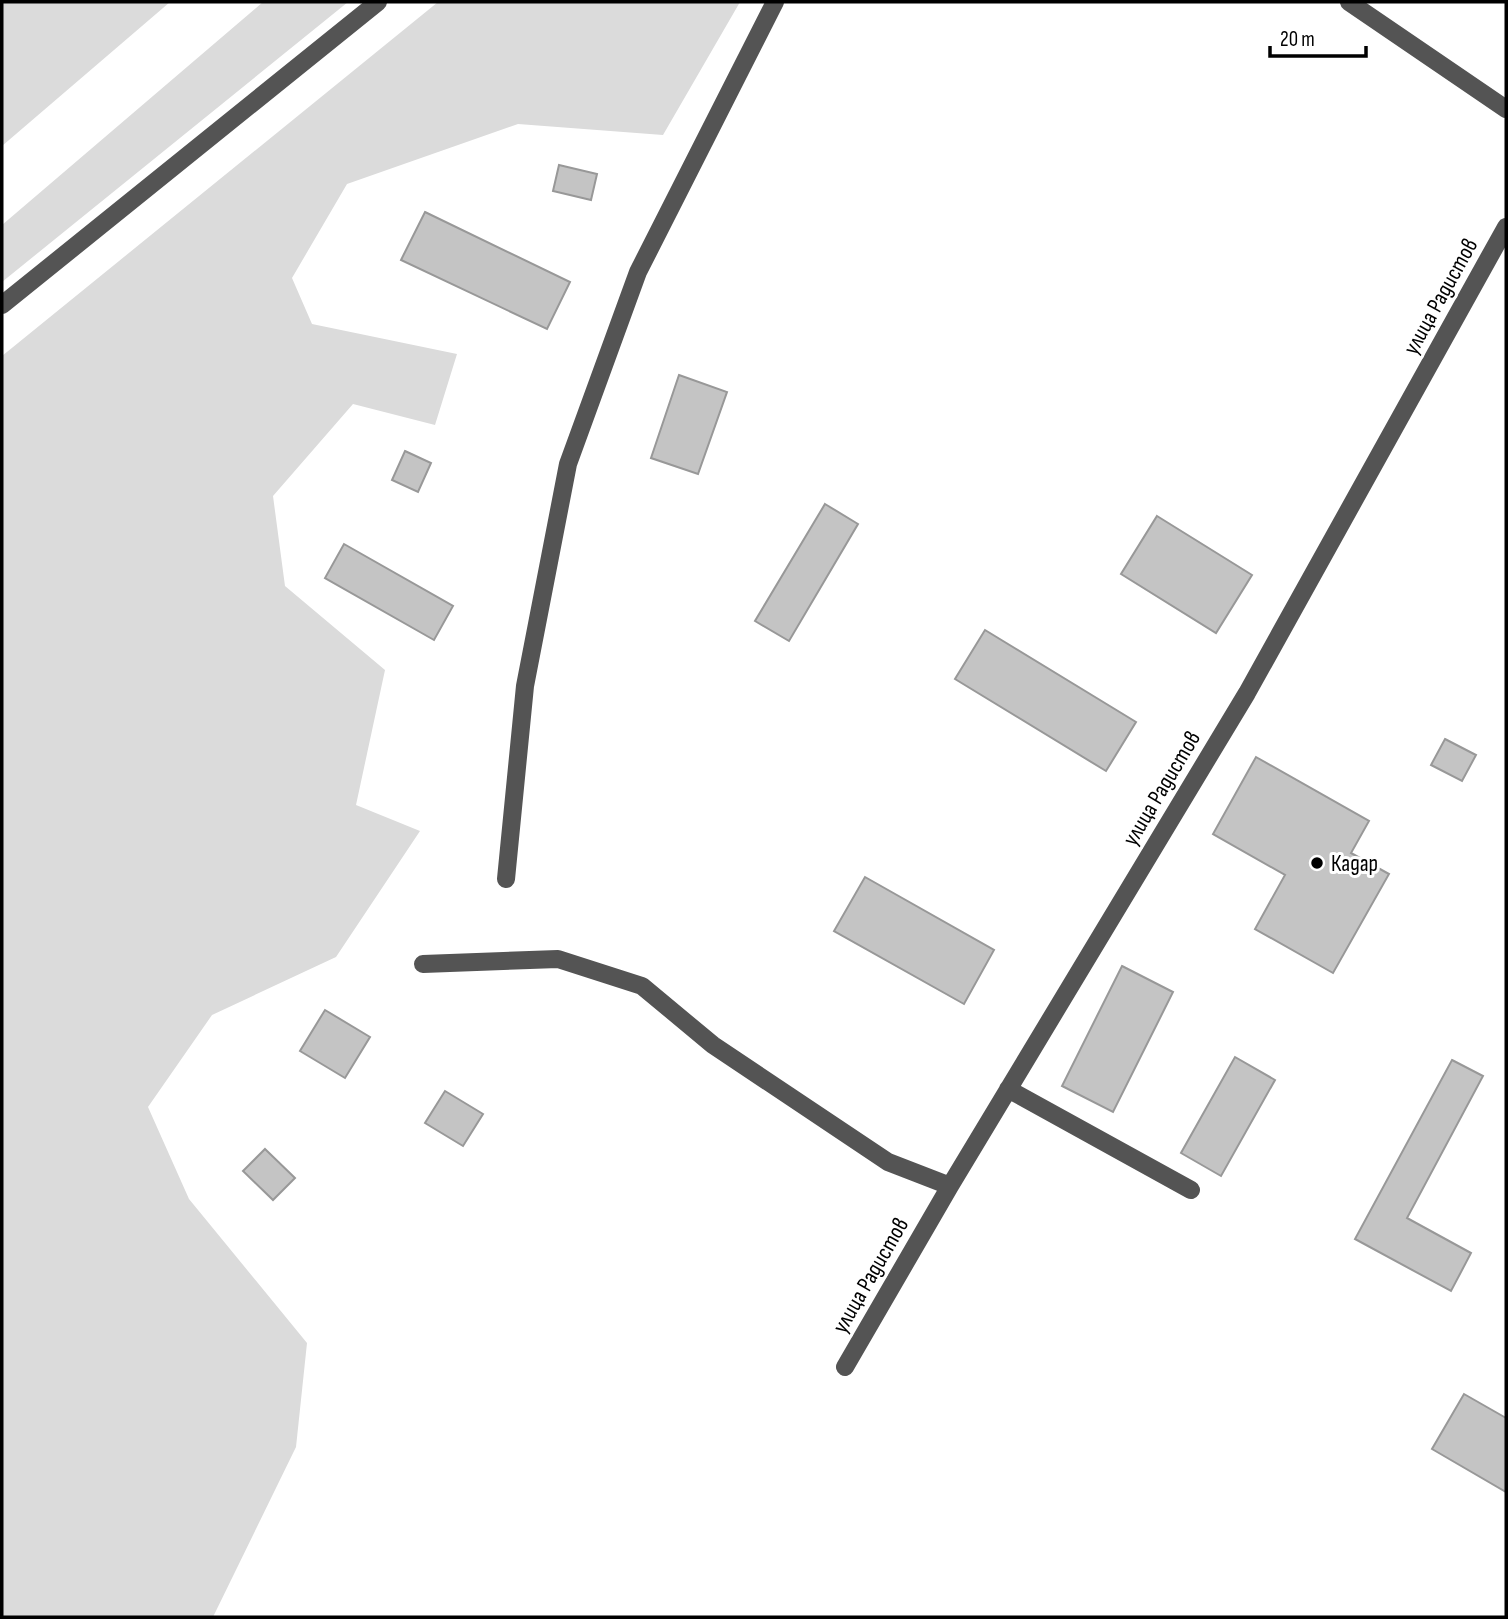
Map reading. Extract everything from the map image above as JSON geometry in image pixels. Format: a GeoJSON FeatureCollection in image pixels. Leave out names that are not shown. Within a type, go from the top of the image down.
{"type":"FeatureCollection","features":[{"type":"Feature","properties":{"kind":"street"},"geometry":{"type":"LineString","coordinates":[[2,305],[378,2]]}},
{"type":"Feature","properties":{"kind":"street"},"geometry":{"type":"LineString","coordinates":[[506,879],[525,686],[568,464],[638,272],[775,2]]}},
{"type":"Feature","properties":{"kind":"street"},"geometry":{"type":"LineString","coordinates":[[1349,2],[1506,109]]}},
{"type":"Feature","properties":{"kind":"street","name":"улица Радистов"},"geometry":{"type":"LineString","coordinates":[[845,1367],[950,1186],[1247,693],[1506,227]]}},
{"type":"Feature","properties":{"kind":"street"},"geometry":{"type":"LineString","coordinates":[[423,964],[558,959],[642,986],[713,1045],[888,1163],[950,1186]]}},
{"type":"Feature","properties":{"kind":"street"},"geometry":{"type":"LineString","coordinates":[[1008,1089],[1191,1190]]}},
{"type":"Feature","properties":{"kind":"shaded area"},"geometry":{"type":"Polygon","coordinates":[[[2,2],[170,2],[2,146],[2,2]]]}},
{"type":"Feature","properties":{"kind":"shaded area"},"geometry":{"type":"Polygon","coordinates":[[[263,2],[348,2],[2,282],[2,225],[263,2]]]}},
{"type":"Feature","properties":{"kind":"shaded area"},"geometry":{"type":"Polygon","coordinates":[[[438,2],[740,2],[663,135],[518,124],[347,184],[292,278],[312,324],[457,354],[435,425],[353,404],[273,496],[285,586],[385,670],[356,805],[420,831],[336,957],[212,1015],[148,1107],[189,1199],[307,1343],[296,1447],[213,1617],[2,1617],[2,356],[438,2]]]}},
{"type":"Feature","properties":{"kind":"building"},"geometry":{"type":"Polygon","coordinates":[[[559,165],[597,174],[591,200],[553,191],[559,165]]]}},
{"type":"Feature","properties":{"kind":"building"},"geometry":{"type":"Polygon","coordinates":[[[425,212],[570,282],[547,329],[401,260],[425,212]]]}},
{"type":"Feature","properties":{"kind":"building"},"geometry":{"type":"Polygon","coordinates":[[[679,375],[727,392],[698,474],[651,458],[679,375]]]}},
{"type":"Feature","properties":{"kind":"building"},"geometry":{"type":"Polygon","coordinates":[[[405,451],[431,463],[418,492],[392,480],[405,451]]]}},
{"type":"Feature","properties":{"kind":"building"},"geometry":{"type":"Polygon","coordinates":[[[825,504],[858,524],[789,641],[755,621],[825,504]]]}},
{"type":"Feature","properties":{"kind":"building"},"geometry":{"type":"Polygon","coordinates":[[[1157,516],[1252,575],[1216,633],[1121,574],[1157,516]]]}},
{"type":"Feature","properties":{"kind":"building"},"geometry":{"type":"Polygon","coordinates":[[[344,544],[453,606],[434,640],[325,578],[344,544]]]}},
{"type":"Feature","properties":{"kind":"building"},"geometry":{"type":"Polygon","coordinates":[[[985,630],[1136,722],[1106,771],[955,679],[985,630]]]}},
{"type":"Feature","properties":{"kind":"building"},"geometry":{"type":"Polygon","coordinates":[[[1445,739],[1476,755],[1462,781],[1431,765],[1445,739]]]}},
{"type":"Feature","properties":{"kind":"building","name":"Кадар"},"geometry":{"type":"Polygon","coordinates":[[[1256,757],[1369,821],[1351,853],[1389,874],[1333,973],[1255,929],[1285,875],[1213,834],[1256,757]]]}},
{"type":"Feature","properties":{"kind":"building"},"geometry":{"type":"Polygon","coordinates":[[[865,877],[994,950],[964,1004],[834,931],[865,877]]]}},
{"type":"Feature","properties":{"kind":"building"},"geometry":{"type":"Polygon","coordinates":[[[1122,966],[1173,992],[1113,1112],[1062,1086],[1122,966]]]}},
{"type":"Feature","properties":{"kind":"building"},"geometry":{"type":"Polygon","coordinates":[[[325,1010],[370,1037],[345,1078],[300,1051],[325,1010]]]}},
{"type":"Feature","properties":{"kind":"building"},"geometry":{"type":"Polygon","coordinates":[[[1235,1057],[1275,1080],[1221,1176],[1181,1153],[1235,1057]]]}},
{"type":"Feature","properties":{"kind":"building"},"geometry":{"type":"Polygon","coordinates":[[[1452,1060],[1483,1076],[1407,1218],[1471,1253],[1451,1291],[1355,1239],[1452,1060]]]}},
{"type":"Feature","properties":{"kind":"building"},"geometry":{"type":"Polygon","coordinates":[[[445,1091],[483,1114],[463,1146],[425,1123],[445,1091]]]}},
{"type":"Feature","properties":{"kind":"building"},"geometry":{"type":"Polygon","coordinates":[[[265,1149],[295,1178],[273,1200],[243,1171],[265,1149]]]}},
{"type":"Feature","properties":{"kind":"building"},"geometry":{"type":"Polygon","coordinates":[[[1464,1394],[1506,1418],[1506,1492],[1432,1449],[1464,1394]]]}},
{"type":"Feature","properties":{"kind":"place","name":"Кадар"},"geometry":{"type":"Point","coordinates":[1317,863]}}]}
